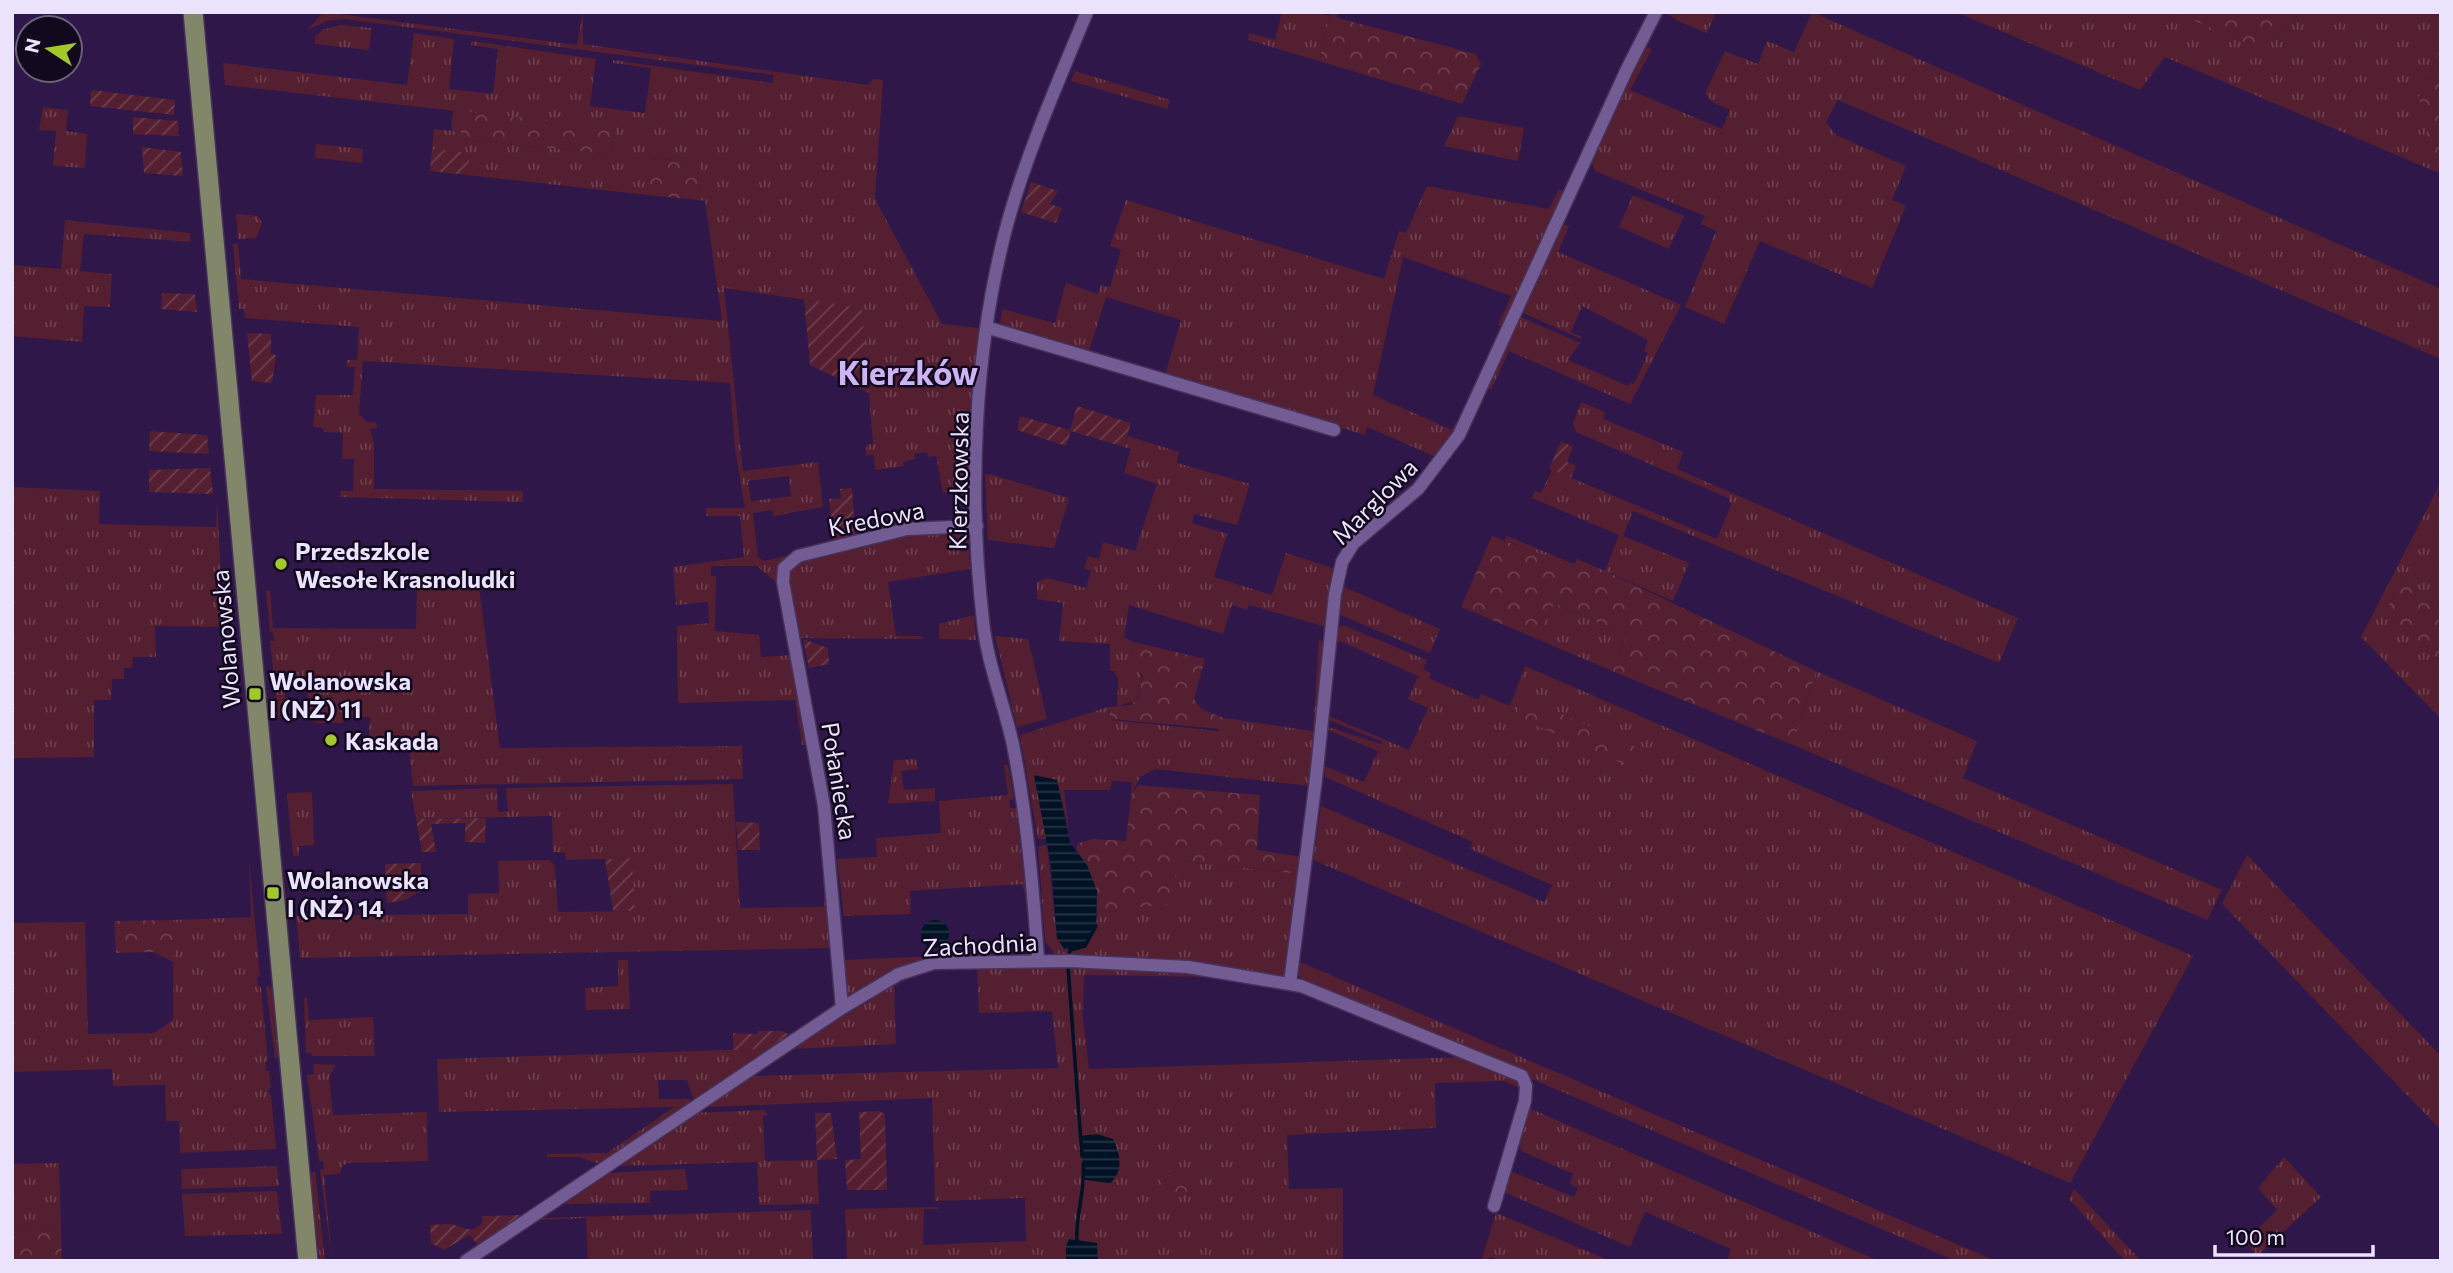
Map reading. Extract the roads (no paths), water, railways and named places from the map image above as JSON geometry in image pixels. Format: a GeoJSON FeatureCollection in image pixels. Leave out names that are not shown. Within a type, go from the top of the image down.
{"type":"FeatureCollection","features":[{"type":"Feature","properties":{"kind":"main road","name":"Wolanowska"},"geometry":{"type":"LineString","coordinates":[[193,12],[308,1261]]}},
{"type":"Feature","properties":{"kind":"street","name":"Kierzkowska"},"geometry":{"type":"LineString","coordinates":[[1038,960],[1029,843],[1011,734],[986,641],[976,526],[977,439],[989,328],[1009,217],[1087,12]]}},
{"type":"Feature","properties":{"kind":"street","name":"Marglowa"},"geometry":{"type":"LineString","coordinates":[[1290,983],[1316,779],[1335,594],[1342,562],[1353,544],[1418,489],[1459,435],[1626,69],[1656,12]]}},
{"type":"Feature","properties":{"kind":"street"},"geometry":{"type":"LineString","coordinates":[[989,328],[1334,430]]}},
{"type":"Feature","properties":{"kind":"street","name":"Kredowa"},"geometry":{"type":"LineString","coordinates":[[787,563],[798,556],[907,529],[976,526]]}},
{"type":"Feature","properties":{"kind":"street","name":"Połaniecka"},"geometry":{"type":"LineString","coordinates":[[787,563],[783,582],[824,806],[842,1008]]}},
{"type":"Feature","properties":{"kind":"street","name":"Zachodnia"},"geometry":{"type":"LineString","coordinates":[[466,1261],[842,1008],[919,966],[1038,960],[1162,965],[1290,983],[1522,1076],[1526,1086],[1525,1101],[1494,1206]]}},
{"type":"Feature","properties":{"kind":"water"},"geometry":{"type":"Polygon","coordinates":[[[1034,775],[1057,780],[1070,843],[1087,865],[1097,891],[1096,926],[1085,946],[1065,950],[1057,938],[1051,865],[1034,775]]]}},
{"type":"Feature","properties":{"kind":"water"},"geometry":{"type":"Polygon","coordinates":[[[935,920],[945,924],[949,934],[945,944],[935,948],[925,944],[921,934],[925,924],[935,920]]]}},
{"type":"Feature","properties":{"kind":"water"},"geometry":{"type":"Polygon","coordinates":[[[1097,1134],[1113,1139],[1117,1150],[1119,1168],[1110,1183],[1085,1180],[1079,1136],[1097,1134]]]}},
{"type":"Feature","properties":{"kind":"water"},"geometry":{"type":"Polygon","coordinates":[[[1069,1239],[1097,1243],[1098,1261],[1066,1261],[1069,1239]]]}},
{"type":"Feature","properties":{"kind":"waterway"},"geometry":{"type":"LineString","coordinates":[[311,884],[364,882],[390,889],[399,887]]}},
{"type":"Feature","properties":{"kind":"waterway"},"geometry":{"type":"LineString","coordinates":[[1069,955],[1070,950],[1085,946],[1096,926]]}},
{"type":"Feature","properties":{"kind":"waterway"},"geometry":{"type":"LineString","coordinates":[[1068,967],[1082,1156]]}},
{"type":"Feature","properties":{"kind":"waterway"},"geometry":{"type":"LineString","coordinates":[[1077,1242],[1083,1164]]}},
{"type":"Feature","properties":{"kind":"place","name":"Przedszkole Wesołe Krasnoludki"},"geometry":{"type":"Point","coordinates":[281,564]}},
{"type":"Feature","properties":{"kind":"place","name":"Wolanowska I (NŻ) 11"},"geometry":{"type":"Point","coordinates":[255,694]}},
{"type":"Feature","properties":{"kind":"place","name":"Kaskada"},"geometry":{"type":"Point","coordinates":[331,740]}},
{"type":"Feature","properties":{"kind":"place","name":"Wolanowska I (NŻ) 14"},"geometry":{"type":"Point","coordinates":[273,893]}},
{"type":"Feature","properties":{"kind":"district","name":"Kierzków"},"geometry":{"type":"Point","coordinates":[908,372]}}]}
